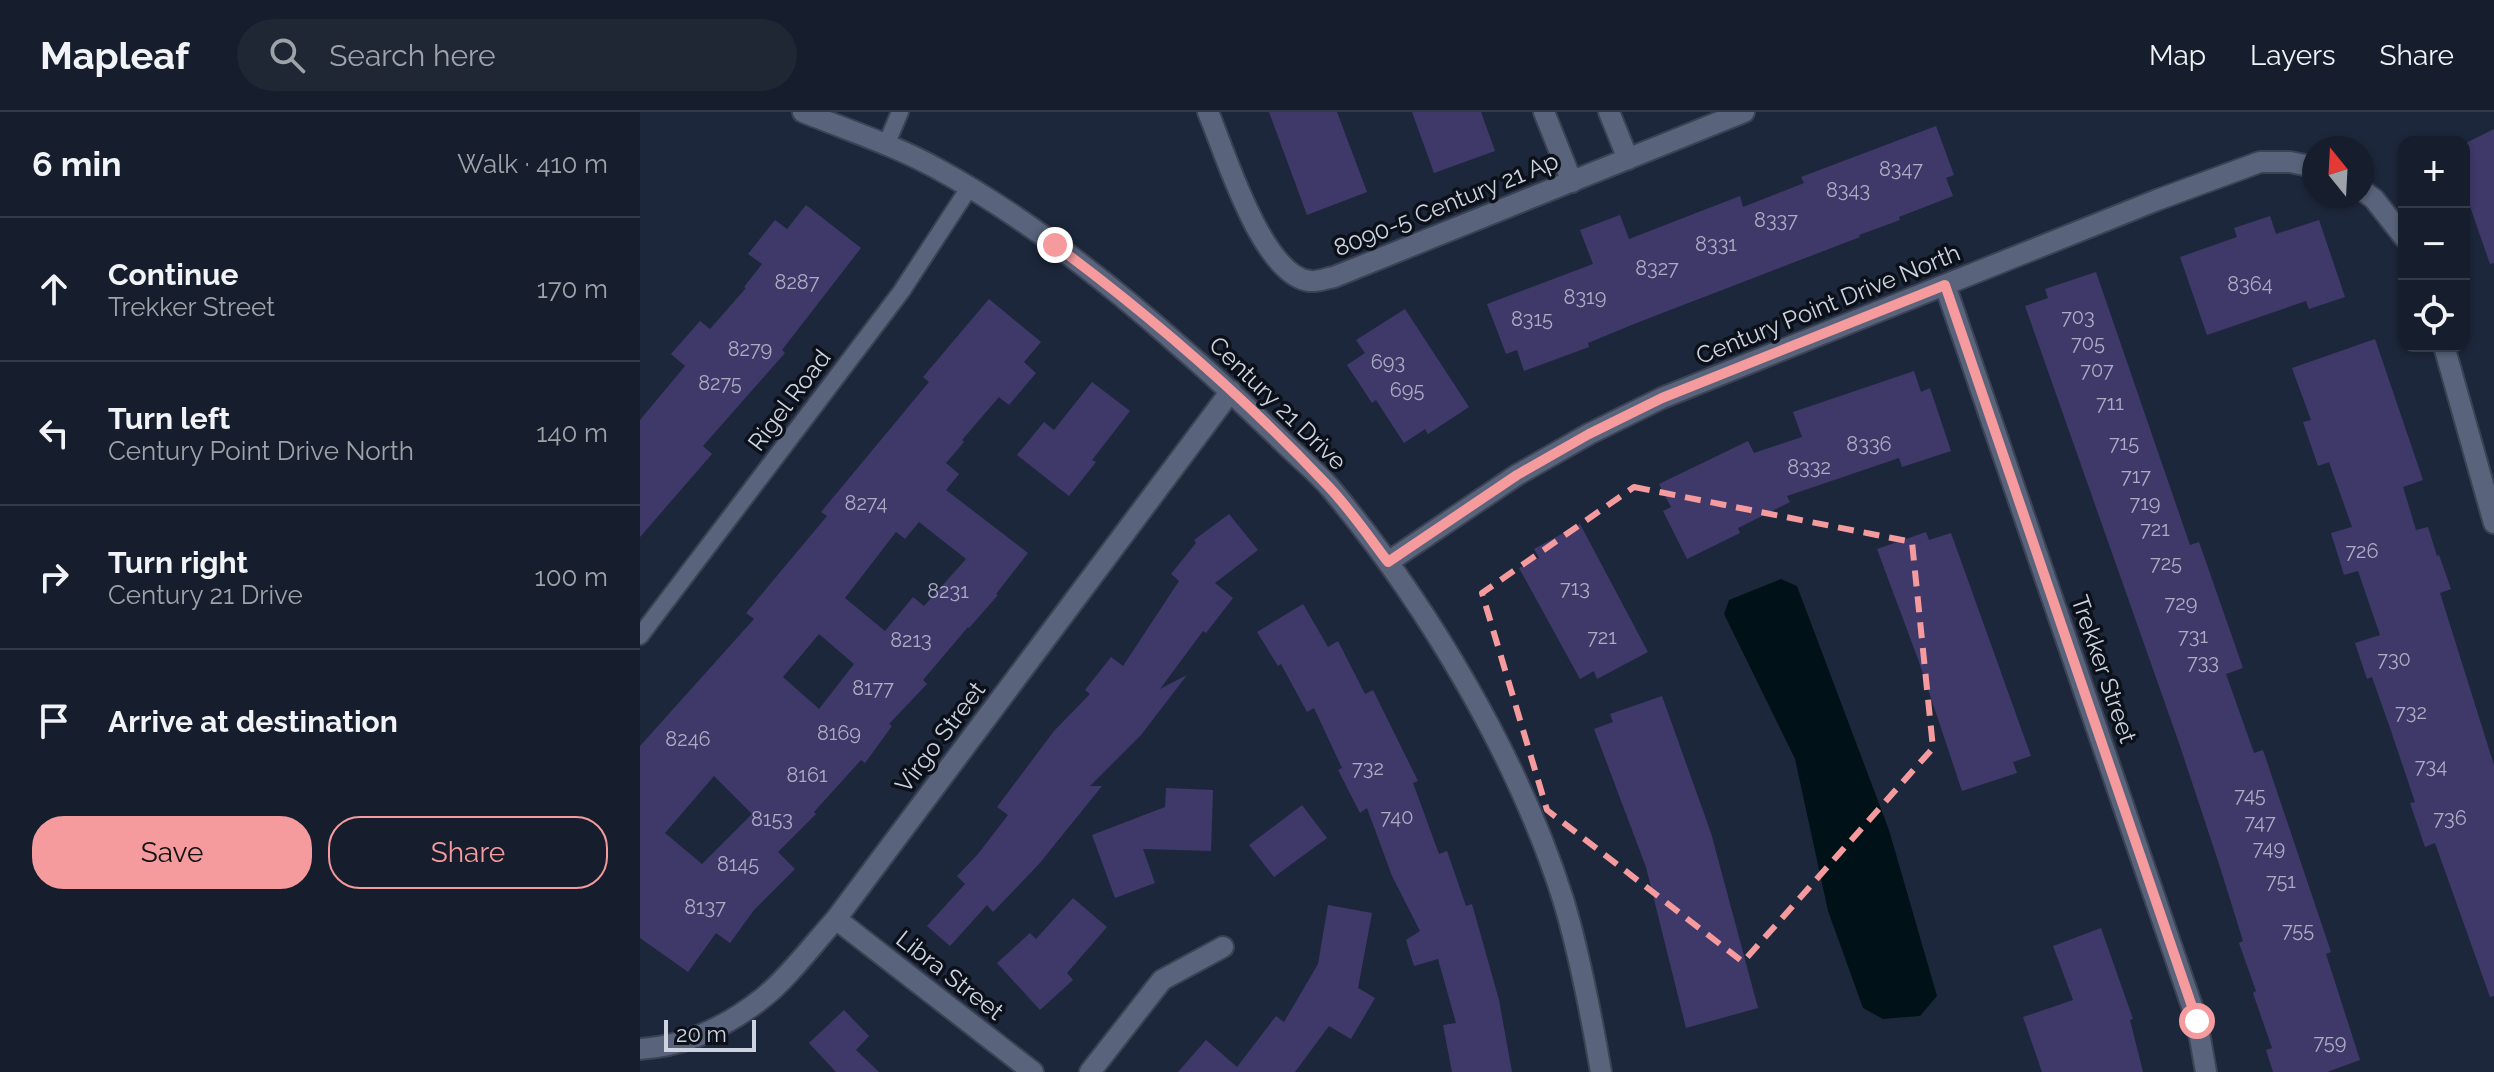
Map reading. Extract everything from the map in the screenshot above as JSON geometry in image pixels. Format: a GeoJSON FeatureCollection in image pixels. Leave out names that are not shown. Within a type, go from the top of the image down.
{"type":"FeatureCollection","features":[{"type":"Feature","properties":{"kind":"street","name":"Century 21 Drive"},"geometry":{"type":"LineString","coordinates":[[803,112],[935,167],[1055,245],[1127,298],[1231,391],[1329,487],[1388,562],[1445,650],[1530,810],[1563,899],[1588,998],[1601,1072]]}},
{"type":"Feature","properties":{"kind":"street","name":"8090-5 Century 21 Ap"},"geometry":{"type":"LineString","coordinates":[[1208,112],[1261,239],[1281,266],[1309,281],[1334,277],[1744,112]]}},
{"type":"Feature","properties":{"kind":"street"},"geometry":{"type":"LineString","coordinates":[[1544,112],[1572,182]]}},
{"type":"Feature","properties":{"kind":"street"},"geometry":{"type":"LineString","coordinates":[[1609,112],[1628,159]]}},
{"type":"Feature","properties":{"kind":"street","name":"Century Point Drive North"},"geometry":{"type":"LineString","coordinates":[[1388,562],[1517,475],[1662,398],[2260,162],[2302,164]]}},
{"type":"Feature","properties":{"kind":"street"},"geometry":{"type":"LineString","coordinates":[[2374,199],[2398,229]]}},
{"type":"Feature","properties":{"kind":"street","name":"Trekker Street"},"geometry":{"type":"LineString","coordinates":[[1945,285],[2197,1021],[2206,1072]]}},
{"type":"Feature","properties":{"kind":"street"},"geometry":{"type":"LineString","coordinates":[[2446,352],[2494,523]]}},
{"type":"Feature","properties":{"kind":"street","name":"Virgo Street"},"geometry":{"type":"LineString","coordinates":[[640,1049],[658,1048],[711,1032],[766,996],[836,919],[1231,391]]}},
{"type":"Feature","properties":{"kind":"street","name":"Libra Street"},"geometry":{"type":"LineString","coordinates":[[836,919],[1033,1072]]}},
{"type":"Feature","properties":{"kind":"street"},"geometry":{"type":"LineString","coordinates":[[1090,1072],[1162,980],[1223,947]]}},
{"type":"Feature","properties":{"kind":"lane"},"geometry":{"type":"LineString","coordinates":[[886,145],[900,112]]}},
{"type":"Feature","properties":{"kind":"lane","name":"Rigel Road"},"geometry":{"type":"LineString","coordinates":[[640,636],[901,292],[969,188]]}},
{"type":"Feature","properties":{"kind":"highlighted area"},"geometry":{"type":"Polygon","coordinates":[[[1634,487],[1912,542],[1933,748],[1743,962],[1547,810],[1482,593],[1634,487]]]}},
{"type":"Feature","properties":{"kind":"shaded area"},"geometry":{"type":"Polygon","coordinates":[[[1781,579],[1797,586],[1889,830],[1937,996],[1920,1016],[1883,1019],[1863,1008],[1828,911],[1795,759],[1724,614],[1729,600],[1781,579]]]}},
{"type":"Feature","properties":{"kind":"building"},"geometry":{"type":"Polygon","coordinates":[[[1269,112],[1337,112],[1367,192],[1307,215],[1269,112]]]}},
{"type":"Feature","properties":{"kind":"building"},"geometry":{"type":"Polygon","coordinates":[[[1412,112],[1481,112],[1495,151],[1434,173],[1412,112]]]}},
{"type":"Feature","properties":{"kind":"building"},"geometry":{"type":"Polygon","coordinates":[[[1936,126],[1954,175],[1946,178],[1953,196],[1899,217],[1900,220],[1860,237],[1639,322],[1588,343],[1589,347],[1524,371],[1517,350],[1506,354],[1487,304],[1593,264],[1580,230],[1620,215],[1629,239],[1740,196],[1743,207],[1804,183],[1801,177],[1936,126]]]}},
{"type":"Feature","properties":{"kind":"building"},"geometry":{"type":"Polygon","coordinates":[[[2494,129],[2494,263],[2490,264],[2470,206],[2470,141],[2494,129]]]}},
{"type":"Feature","properties":{"kind":"building"},"geometry":{"type":"Polygon","coordinates":[[[806,205],[861,248],[782,350],[785,353],[703,446],[712,454],[640,537],[640,420],[685,366],[671,354],[700,321],[710,329],[746,288],[762,264],[748,254],[775,220],[787,229],[806,205]]]}},
{"type":"Feature","properties":{"kind":"building"},"geometry":{"type":"Polygon","coordinates":[[[2270,216],[2276,234],[2319,220],[2345,297],[2309,309],[2306,301],[2207,335],[2180,257],[2237,237],[2234,228],[2270,216]]]}},
{"type":"Feature","properties":{"kind":"building"},"geometry":{"type":"Polygon","coordinates":[[[2096,272],[2190,545],[2199,542],[2243,668],[2226,674],[2254,753],[2263,750],[2331,952],[2326,954],[2360,1060],[2327,1072],[2273,1072],[2266,1050],[2272,1048],[2253,993],[2256,991],[2239,943],[2243,941],[2219,864],[2025,306],[2048,298],[2045,289],[2096,272]]]}},
{"type":"Feature","properties":{"kind":"building"},"geometry":{"type":"Polygon","coordinates":[[[989,299],[1041,342],[1024,362],[1036,373],[1009,405],[999,397],[946,463],[959,474],[946,490],[1028,553],[998,595],[923,680],[927,684],[889,724],[892,726],[865,763],[861,760],[814,812],[816,814],[778,852],[795,869],[754,910],[730,943],[716,933],[688,972],[640,938],[640,746],[754,619],[746,613],[827,516],[821,512],[929,382],[923,377],[989,299]],[[919,522],[905,539],[896,532],[845,598],[885,631],[913,597],[924,606],[966,559],[919,522]],[[819,634],[783,677],[819,709],[854,664],[819,634]],[[714,776],[665,833],[702,864],[752,814],[714,776]]]}},
{"type":"Feature","properties":{"kind":"building"},"geometry":{"type":"Polygon","coordinates":[[[1405,309],[1469,407],[1428,434],[1425,429],[1404,443],[1376,400],[1372,403],[1347,365],[1365,353],[1356,340],[1405,309]]]}},
{"type":"Feature","properties":{"kind":"building"},"geometry":{"type":"Polygon","coordinates":[[[2375,339],[2423,480],[2403,487],[2416,530],[2428,527],[2451,589],[2440,593],[2494,765],[2494,996],[2490,997],[2435,843],[2425,847],[2410,803],[2415,802],[2390,728],[2372,677],[2367,679],[2355,643],[2380,635],[2358,571],[2344,575],[2331,533],[2352,527],[2329,462],[2318,466],[2303,422],[2311,420],[2292,368],[2375,339]]]}},
{"type":"Feature","properties":{"kind":"building"},"geometry":{"type":"Polygon","coordinates":[[[1914,371],[1921,392],[1930,388],[1951,451],[1902,467],[1899,458],[1787,496],[1790,502],[1738,528],[1740,533],[1687,559],[1663,511],[1671,507],[1659,484],[1748,441],[1754,453],[1802,437],[1793,412],[1914,371]]]}},
{"type":"Feature","properties":{"kind":"building"},"geometry":{"type":"Polygon","coordinates":[[[1092,382],[1130,411],[1069,496],[1017,455],[1044,422],[1054,430],[1092,382]]]}},
{"type":"Feature","properties":{"kind":"building"},"geometry":{"type":"Polygon","coordinates":[[[1229,514],[1258,550],[1215,583],[1233,598],[1206,633],[1203,631],[1160,689],[1187,675],[1141,735],[1090,786],[1102,786],[1039,864],[993,912],[987,905],[950,946],[927,926],[965,884],[957,876],[1008,815],[997,807],[1054,731],[1090,694],[1085,690],[1111,657],[1123,666],[1179,581],[1171,574],[1196,543],[1194,540],[1229,514]]]}},
{"type":"Feature","properties":{"kind":"building"},"geometry":{"type":"Polygon","coordinates":[[[1580,524],[1648,652],[1597,679],[1594,671],[1580,679],[1519,568],[1539,558],[1534,549],[1580,524]]]}},
{"type":"Feature","properties":{"kind":"building"},"geometry":{"type":"Polygon","coordinates":[[[1926,532],[1929,540],[1951,533],[2031,756],[2013,762],[2017,773],[1962,791],[1877,549],[1926,532]]]}},
{"type":"Feature","properties":{"kind":"building"},"geometry":{"type":"Polygon","coordinates":[[[1303,604],[1328,647],[1338,641],[1365,694],[1373,690],[1418,781],[1413,783],[1439,854],[1447,851],[1466,906],[1472,904],[1499,1000],[1512,1072],[1452,1072],[1443,1025],[1456,1023],[1438,959],[1414,966],[1406,940],[1420,931],[1392,876],[1367,808],[1360,813],[1338,770],[1342,768],[1314,708],[1307,712],[1281,664],[1278,666],[1257,632],[1303,604]]]}},
{"type":"Feature","properties":{"kind":"building"},"geometry":{"type":"Polygon","coordinates":[[[1662,696],[1711,833],[1758,1008],[1686,1028],[1646,867],[1594,729],[1613,722],[1610,714],[1662,696]]]}},
{"type":"Feature","properties":{"kind":"building"},"geometry":{"type":"Polygon","coordinates":[[[1166,788],[1213,790],[1211,851],[1143,849],[1155,883],[1115,898],[1092,835],[1165,807],[1166,788]]]}},
{"type":"Feature","properties":{"kind":"building"},"geometry":{"type":"Polygon","coordinates":[[[1302,805],[1327,838],[1274,877],[1249,845],[1302,805]]]}},
{"type":"Feature","properties":{"kind":"building"},"geometry":{"type":"Polygon","coordinates":[[[1073,898],[1107,927],[1067,973],[1073,980],[1040,1010],[997,963],[1030,933],[1036,939],[1073,898]]]}},
{"type":"Feature","properties":{"kind":"building"},"geometry":{"type":"Polygon","coordinates":[[[1328,905],[1372,913],[1358,988],[1375,998],[1351,1039],[1329,1026],[1295,1072],[1178,1072],[1206,1040],[1237,1067],[1276,1016],[1284,1022],[1318,964],[1328,905]]]}},
{"type":"Feature","properties":{"kind":"building"},"geometry":{"type":"Polygon","coordinates":[[[2101,928],[2133,1019],[2130,1020],[2143,1072],[2042,1072],[2023,1017],[2073,1000],[2053,946],[2101,928]]]}},
{"type":"Feature","properties":{"kind":"building"},"geometry":{"type":"Polygon","coordinates":[[[844,1010],[869,1036],[856,1050],[879,1072],[836,1072],[809,1043],[844,1010]]]}},
{"type":"Feature","properties":{"kind":"route"},"geometry":{"type":"LineString","coordinates":[[1055,245],[1127,298],[1231,391],[1329,487],[1388,562],[1517,475],[1589,434],[1662,398],[1945,285],[2197,1021]]}}]}
